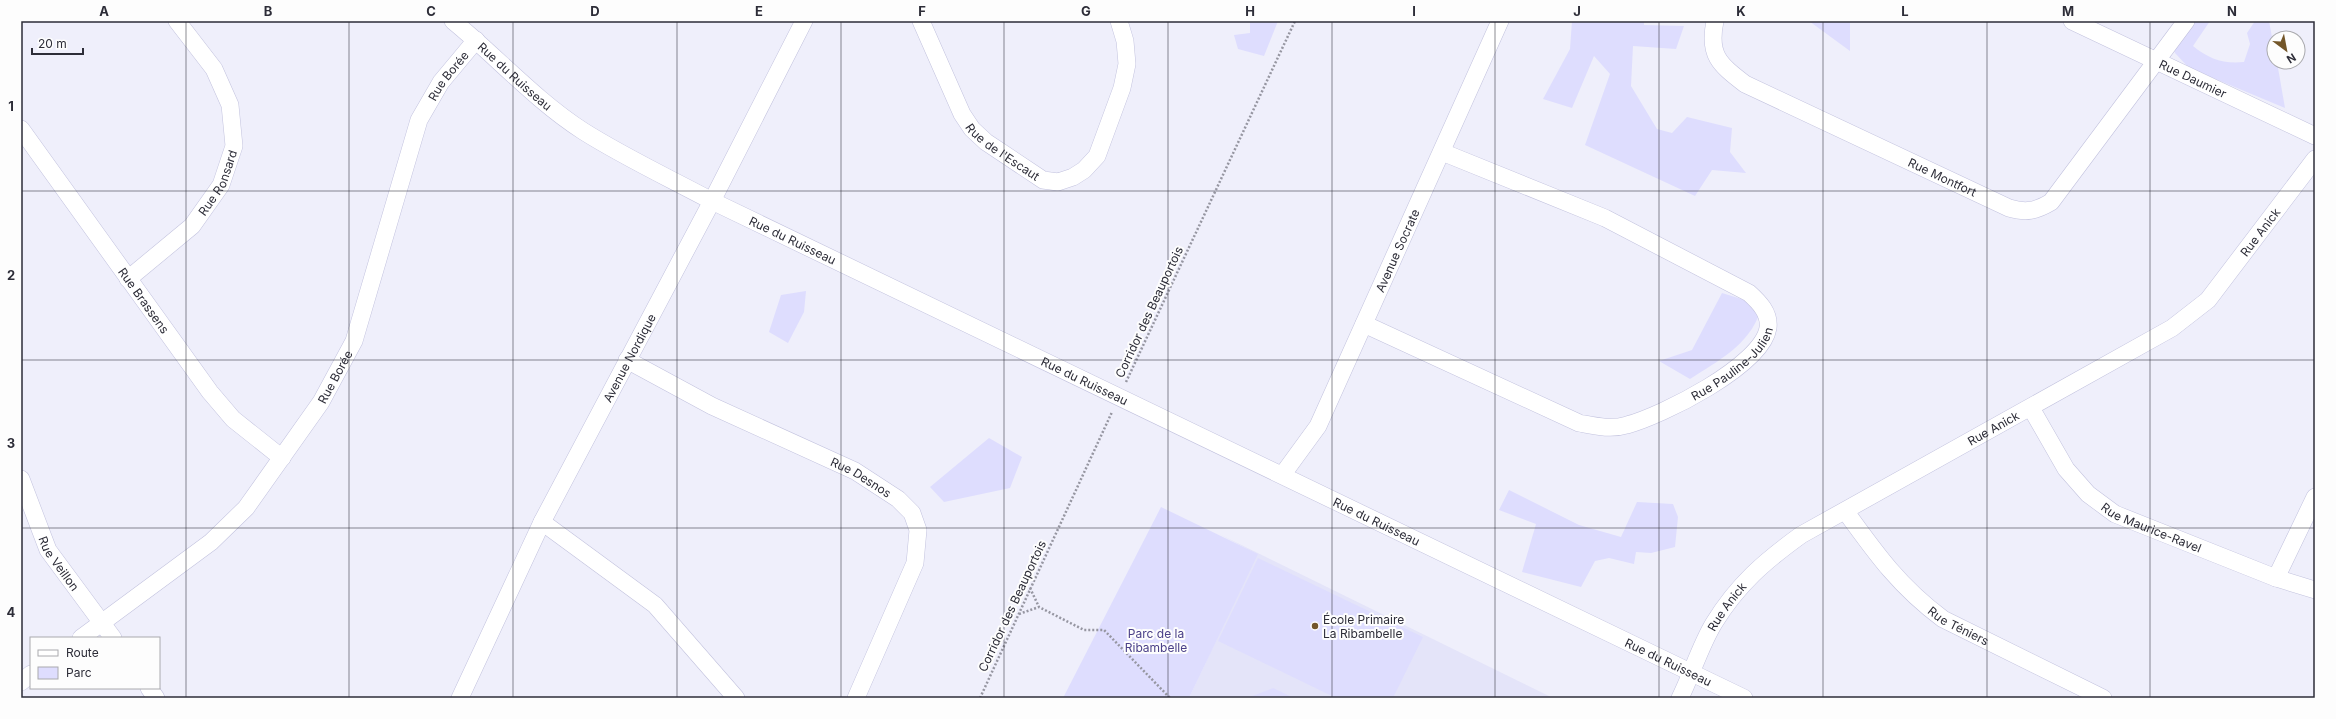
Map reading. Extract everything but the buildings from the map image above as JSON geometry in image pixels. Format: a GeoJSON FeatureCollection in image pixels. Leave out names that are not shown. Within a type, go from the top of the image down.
{"type":"FeatureCollection","features":[{"type":"Feature","properties":{"kind":"street","name":"Rue Ronsard"},"geometry":{"type":"LineString","coordinates":[[128,280],[192,226],[221,185],[234,146],[230,105],[214,69],[176,21]]}},
{"type":"Feature","properties":{"kind":"street","name":"Rue du Ruisseau"},"geometry":{"type":"LineString","coordinates":[[453,21],[476,40],[530,92],[583,131],[712,200],[1283,474],[1744,698]]}},
{"type":"Feature","properties":{"kind":"street","name":"Avenue Nordique"},"geometry":{"type":"LineString","coordinates":[[460,698],[542,522],[712,200],[804,21]]}},
{"type":"Feature","properties":{"kind":"street","name":"Rue de l'Escaut"},"geometry":{"type":"LineString","coordinates":[[921,21],[962,114],[972,129],[986,142],[1043,180],[1058,182],[1073,177],[1084,170],[1097,156],[1120,95],[1127,64],[1125,41],[1118,21]]}},
{"type":"Feature","properties":{"kind":"street","name":"Avenue Socrate"},"geometry":{"type":"LineString","coordinates":[[1283,474],[1318,426],[1500,21]]}},
{"type":"Feature","properties":{"kind":"street","name":"Rue Montfort"},"geometry":{"type":"LineString","coordinates":[[1715,21],[1711,39],[1715,55],[1728,71],[1745,84],[2002,204],[2023,212],[2038,210],[2050,202],[2186,21]]}},
{"type":"Feature","properties":{"kind":"street","name":"Rue Daumier"},"geometry":{"type":"LineString","coordinates":[[2072,21],[2315,136]]}},
{"type":"Feature","properties":{"kind":"street","name":"Rue Borée"},"geometry":{"type":"LineString","coordinates":[[82,637],[211,542],[246,508],[321,402],[354,341],[419,120],[440,82],[476,40]]}},
{"type":"Feature","properties":{"kind":"street","name":"Rue Brassens"},"geometry":{"type":"LineString","coordinates":[[21,129],[128,280],[210,392],[233,420],[282,458]]}},
{"type":"Feature","properties":{"kind":"street","name":"Rue Pauline-Julien"},"geometry":{"type":"LineString","coordinates":[[1364,324],[1579,423],[1603,428],[1626,426],[1672,408],[1737,369],[1764,341],[1768,328],[1768,316],[1759,303],[1749,293],[1605,218],[1442,152]]}},
{"type":"Feature","properties":{"kind":"street","name":"Rue Anick"},"geometry":{"type":"LineString","coordinates":[[1680,698],[1714,624],[1737,590],[1767,560],[1801,535],[1846,512],[2172,328],[2208,300],[2315,159]]}},
{"type":"Feature","properties":{"kind":"street","name":"Rue Desnos"},"geometry":{"type":"LineString","coordinates":[[627,360],[712,406],[855,471],[898,499],[912,513],[918,530],[915,563],[856,698]]}},
{"type":"Feature","properties":{"kind":"street","name":"Rue Maurice-Ravel"},"geometry":{"type":"LineString","coordinates":[[2031,408],[2066,468],[2088,494],[2116,514],[2276,578],[2315,590]]}},
{"type":"Feature","properties":{"kind":"street","name":"Rue Veillon"},"geometry":{"type":"LineString","coordinates":[[21,479],[48,550],[112,637]]}},
{"type":"Feature","properties":{"kind":"street"},"geometry":{"type":"LineString","coordinates":[[2276,578],[2315,497]]}},
{"type":"Feature","properties":{"kind":"street","name":"Rue Téniers"},"geometry":{"type":"LineString","coordinates":[[1846,512],[1884,566],[1920,602],[1937,615],[1967,632],[2103,698]]}},
{"type":"Feature","properties":{"kind":"street"},"geometry":{"type":"LineString","coordinates":[[542,522],[654,605],[736,698]]}},
{"type":"Feature","properties":{"kind":"street"},"geometry":{"type":"LineString","coordinates":[[21,682],[30,675]]}},
{"type":"Feature","properties":{"kind":"street"},"geometry":{"type":"LineString","coordinates":[[150,689],[156,698]]}},
{"type":"Feature","properties":{"kind":"path","name":"Corridor des Beauportois"},"geometry":{"type":"LineString","coordinates":[[980,698],[1295,21]]}},
{"type":"Feature","properties":{"kind":"path"},"geometry":{"type":"LineString","coordinates":[[1030,588],[1040,607],[1084,630],[1104,630],[1170,698]]}},
{"type":"Feature","properties":{"kind":"path"},"geometry":{"type":"LineString","coordinates":[[1018,614],[1040,607]]}},
{"type":"Feature","properties":{"kind":"shaded area","name":"École Primaire La Ribambelle"},"geometry":{"type":"Polygon","coordinates":[[[1219,534],[1553,698],[1189,698],[1257,554],[1219,534]]]}},
{"type":"Feature","properties":{"kind":"green space"},"geometry":{"type":"Polygon","coordinates":[[[1250,21],[1278,21],[1264,56],[1238,49],[1234,35],[1250,33],[1250,21]]]}},
{"type":"Feature","properties":{"kind":"green space"},"geometry":{"type":"Polygon","coordinates":[[[1572,21],[1644,21],[1644,25],[1684,26],[1676,49],[1633,46],[1631,86],[1657,129],[1672,133],[1687,117],[1732,128],[1730,152],[1746,173],[1712,170],[1695,196],[1585,145],[1610,74],[1594,56],[1572,108],[1543,99],[1570,49],[1572,21]]]}},
{"type":"Feature","properties":{"kind":"green space"},"geometry":{"type":"Polygon","coordinates":[[[1809,21],[1850,21],[1850,51],[1809,21]]]}},
{"type":"Feature","properties":{"kind":"green space"},"geometry":{"type":"Polygon","coordinates":[[[2181,21],[2210,21],[2193,46],[2217,60],[2244,62],[2250,44],[2247,33],[2255,21],[2269,21],[2271,30],[2266,30],[2266,70],[2278,70],[2285,108],[2189,68],[2175,53],[2171,34],[2181,21]]]}},
{"type":"Feature","properties":{"kind":"green space"},"geometry":{"type":"Polygon","coordinates":[[[806,291],[804,312],[788,343],[769,332],[781,295],[806,291]]]}},
{"type":"Feature","properties":{"kind":"green space"},"geometry":{"type":"Polygon","coordinates":[[[1722,293],[1748,301],[1760,312],[1755,324],[1740,343],[1722,359],[1690,379],[1659,361],[1692,350],[1722,293]]]}},
{"type":"Feature","properties":{"kind":"green space"},"geometry":{"type":"Polygon","coordinates":[[[989,438],[1022,457],[1010,488],[944,502],[930,487],[989,438]]]}},
{"type":"Feature","properties":{"kind":"green space"},"geometry":{"type":"Polygon","coordinates":[[[1509,490],[1579,525],[1621,537],[1637,502],[1673,504],[1678,517],[1675,547],[1651,553],[1636,552],[1634,564],[1609,558],[1595,561],[1581,587],[1522,572],[1536,524],[1499,510],[1509,490]]]}},
{"type":"Feature","properties":{"kind":"green space","name":"Parc de la Ribambelle"},"geometry":{"type":"Polygon","coordinates":[[[1161,507],[1258,554],[1189,698],[1063,698],[1161,507]]]}},
{"type":"Feature","properties":{"kind":"green space","name":"École Primaire La Ribambelle"},"geometry":{"type":"Polygon","coordinates":[[[1258,558],[1423,637],[1393,698],[1336,698],[1218,641],[1258,558]]]}},
{"type":"Feature","properties":{"kind":"green space"},"geometry":{"type":"Polygon","coordinates":[[[1273,688],[1294,698],[1247,698],[1273,688]]]}},
{"type":"Feature","properties":{"kind":"place","name":"École Primaire La Ribambelle"},"geometry":{"type":"Point","coordinates":[1315,626]}}]}
